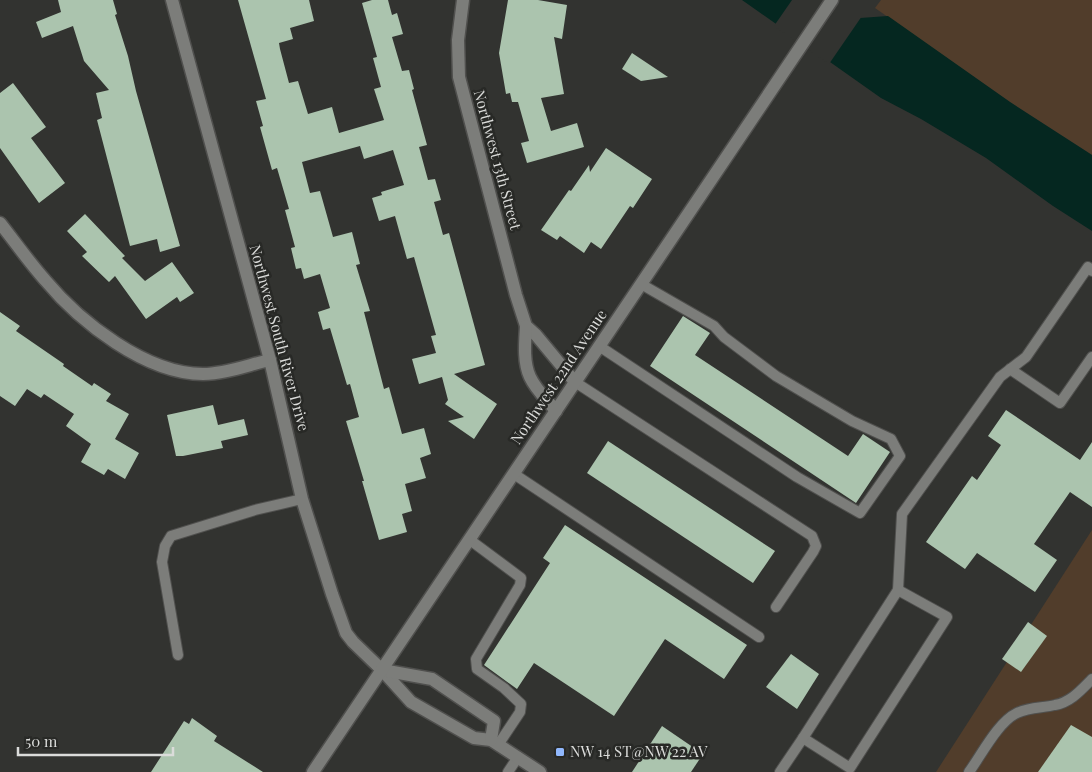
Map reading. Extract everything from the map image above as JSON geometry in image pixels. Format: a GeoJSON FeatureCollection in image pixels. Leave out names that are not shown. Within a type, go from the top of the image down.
{"type":"FeatureCollection","features":[{"type":"Feature","properties":{"kind":"street","name":"Northwest South River Drive"},"geometry":{"type":"LineString","coordinates":[[172,0],[270,360],[302,499],[346,633],[411,702],[474,738],[495,743],[540,772]]}},
{"type":"Feature","properties":{"kind":"street","name":"Northwest 13th Street"},"geometry":{"type":"LineString","coordinates":[[463,0],[458,40],[459,77],[526,326],[525,348],[529,375],[534,386],[556,411]]}},
{"type":"Feature","properties":{"kind":"street","name":"Northwest 22nd Avenue"},"geometry":{"type":"LineString","coordinates":[[314,772],[832,0]]}},
{"type":"Feature","properties":{"kind":"street"},"geometry":{"type":"LineString","coordinates":[[0,223],[45,281],[64,300],[104,335],[130,351],[169,369],[202,374],[220,372],[270,360]]}},
{"type":"Feature","properties":{"kind":"street","name":"Northwest 13th Street"},"geometry":{"type":"LineString","coordinates":[[526,326],[536,335],[575,382]]}},
{"type":"Feature","properties":{"kind":"street"},"geometry":{"type":"LineString","coordinates":[[382,670],[432,679],[494,721],[495,743]]}},
{"type":"Feature","properties":{"kind":"lane"},"geometry":{"type":"LineString","coordinates":[[780,772],[898,590],[902,514],[1000,377],[1026,357],[1088,267],[1092,270]]}},
{"type":"Feature","properties":{"kind":"lane"},"geometry":{"type":"LineString","coordinates":[[600,346],[797,478],[860,513],[900,456],[892,439],[852,420],[776,376],[724,338],[714,326],[641,284]]}},
{"type":"Feature","properties":{"kind":"lane"},"geometry":{"type":"LineString","coordinates":[[1010,369],[1060,403],[1092,357]]}},
{"type":"Feature","properties":{"kind":"lane"},"geometry":{"type":"LineString","coordinates":[[575,382],[812,536],[816,546],[813,552],[776,607]]}},
{"type":"Feature","properties":{"kind":"lane"},"geometry":{"type":"LineString","coordinates":[[514,474],[759,638]]}},
{"type":"Feature","properties":{"kind":"lane"},"geometry":{"type":"LineString","coordinates":[[178,655],[162,562],[164,546],[171,536],[255,510],[302,499]]}},
{"type":"Feature","properties":{"kind":"lane"},"geometry":{"type":"LineString","coordinates":[[470,540],[521,578],[520,585],[476,659],[477,669],[504,688],[521,704],[520,712],[495,743]]}},
{"type":"Feature","properties":{"kind":"lane"},"geometry":{"type":"LineString","coordinates":[[803,738],[850,768],[947,617],[898,590]]}},
{"type":"Feature","properties":{"kind":"lane"},"geometry":{"type":"LineString","coordinates":[[970,772],[1003,723],[1028,709],[1057,705],[1068,701],[1092,679]]}},
{"type":"Feature","properties":{"kind":"lane"},"geometry":{"type":"LineString","coordinates":[[508,772],[518,758]]}},
{"type":"Feature","properties":{"kind":"shaded area"},"geometry":{"type":"Polygon","coordinates":[[[742,0],[834,0],[860,18],[888,16],[1010,102],[1092,155],[1092,231],[1053,206],[986,158],[921,119],[881,98],[742,0]]]}},
{"type":"Feature","properties":{"kind":"shaded area"},"geometry":{"type":"Polygon","coordinates":[[[881,0],[1092,0],[1092,155],[1010,102],[875,8],[881,0]]]}},
{"type":"Feature","properties":{"kind":"shaded area"},"geometry":{"type":"Polygon","coordinates":[[[1092,530],[1092,772],[936,772],[1092,530]]]}},
{"type":"Feature","properties":{"kind":"pier"},"geometry":{"type":"Polygon","coordinates":[[[792,0],[838,0],[862,16],[829,64],[774,26],[792,0]]]}},
{"type":"Feature","properties":{"kind":"building"},"geometry":{"type":"Polygon","coordinates":[[[58,0],[113,0],[117,14],[115,15],[180,246],[160,252],[157,239],[130,246],[97,120],[102,118],[96,93],[109,90],[84,61],[73,26],[42,38],[36,22],[61,12],[58,0]]]}},
{"type":"Feature","properties":{"kind":"building"},"geometry":{"type":"Polygon","coordinates":[[[238,0],[309,0],[314,21],[290,28],[293,39],[279,43],[280,49],[289,83],[298,81],[308,114],[332,107],[339,133],[384,120],[374,89],[381,87],[373,58],[377,57],[362,3],[372,0],[388,0],[392,15],[397,13],[403,34],[392,37],[402,71],[409,70],[414,89],[412,90],[427,145],[419,147],[428,180],[435,179],[441,200],[434,202],[443,235],[449,233],[485,365],[454,374],[497,404],[474,439],[448,421],[464,417],[445,404],[448,400],[442,377],[419,384],[412,359],[436,353],[431,336],[436,335],[414,257],[407,259],[395,216],[379,221],[372,198],[382,195],[381,192],[404,185],[393,150],[364,159],[360,146],[302,162],[310,193],[320,191],[333,237],[352,232],[360,264],[356,265],[370,311],[364,312],[384,389],[389,387],[402,434],[424,428],[431,454],[420,458],[426,478],[405,484],[412,511],[402,514],[407,532],[379,540],[346,421],[359,417],[350,384],[347,385],[330,328],[323,330],[318,312],[330,308],[320,274],[304,279],[301,268],[296,269],[291,248],[295,247],[285,210],[289,209],[277,168],[272,170],[260,127],[263,126],[256,101],[266,99],[238,0]]]}},
{"type":"Feature","properties":{"kind":"building"},"geometry":{"type":"Polygon","coordinates":[[[508,0],[538,0],[567,5],[562,39],[554,37],[564,94],[541,98],[551,131],[577,123],[584,147],[527,163],[521,143],[529,141],[518,102],[512,102],[510,93],[506,94],[499,53],[508,0]]]}},
{"type":"Feature","properties":{"kind":"building"},"geometry":{"type":"Polygon","coordinates":[[[632,53],[668,77],[641,81],[622,69],[632,53]]]}},
{"type":"Feature","properties":{"kind":"building"},"geometry":{"type":"Polygon","coordinates":[[[13,83],[46,127],[31,138],[65,183],[39,203],[0,148],[0,93],[13,83]]]}},
{"type":"Feature","properties":{"kind":"building"},"geometry":{"type":"Polygon","coordinates":[[[606,148],[652,179],[633,208],[630,206],[601,249],[591,242],[584,253],[560,236],[557,240],[541,230],[569,190],[571,191],[589,165],[590,172],[606,148]]]}},
{"type":"Feature","properties":{"kind":"building"},"geometry":{"type":"Polygon","coordinates":[[[85,214],[125,256],[122,258],[145,281],[172,262],[194,293],[180,302],[177,297],[146,319],[115,276],[109,282],[82,256],[87,252],[67,231],[85,214]]]}},
{"type":"Feature","properties":{"kind":"building"},"geometry":{"type":"Polygon","coordinates":[[[0,312],[20,326],[16,331],[92,386],[94,383],[111,394],[106,401],[129,414],[115,439],[139,453],[125,479],[108,469],[104,475],[81,462],[91,444],[66,426],[74,414],[44,394],[41,398],[27,389],[15,406],[0,396],[0,312]]]}},
{"type":"Feature","properties":{"kind":"building"},"geometry":{"type":"Polygon","coordinates":[[[683,316],[710,333],[695,355],[848,456],[863,434],[890,452],[856,503],[650,366],[683,316]]]}},
{"type":"Feature","properties":{"kind":"building"},"geometry":{"type":"Polygon","coordinates":[[[213,405],[218,425],[244,419],[248,435],[221,441],[223,448],[176,456],[167,415],[213,405]]]}},
{"type":"Feature","properties":{"kind":"building"},"geometry":{"type":"Polygon","coordinates":[[[1006,410],[1080,460],[1092,442],[1092,507],[1070,492],[1034,544],[1057,560],[1035,592],[977,553],[965,569],[926,542],[972,476],[977,480],[1001,445],[988,436],[1006,410]]]}},
{"type":"Feature","properties":{"kind":"building"},"geometry":{"type":"Polygon","coordinates":[[[608,441],[775,551],[753,583],[587,473],[608,441]]]}},
{"type":"Feature","properties":{"kind":"building"},"geometry":{"type":"Polygon","coordinates":[[[565,525],[747,645],[724,679],[665,639],[614,716],[534,663],[517,689],[484,665],[550,563],[543,558],[565,525]]]}},
{"type":"Feature","properties":{"kind":"building"},"geometry":{"type":"Polygon","coordinates":[[[1028,622],[1047,636],[1021,672],[1002,659],[1028,622]]]}},
{"type":"Feature","properties":{"kind":"building"},"geometry":{"type":"Polygon","coordinates":[[[791,654],[819,674],[797,709],[766,687],[791,654]]]}},
{"type":"Feature","properties":{"kind":"building"},"geometry":{"type":"Polygon","coordinates":[[[192,718],[217,736],[214,741],[263,772],[151,772],[184,721],[189,724],[192,718]]]}},
{"type":"Feature","properties":{"kind":"building"},"geometry":{"type":"Polygon","coordinates":[[[1071,725],[1092,737],[1092,772],[1038,772],[1071,725]]]}},
{"type":"Feature","properties":{"kind":"building"},"geometry":{"type":"Polygon","coordinates":[[[662,726],[703,754],[691,772],[632,772],[662,726]]]}},
{"type":"Feature","properties":{"kind":"place","name":"NW 14 ST@NW 22 AV"},"geometry":{"type":"Point","coordinates":[560,752]}}]}
